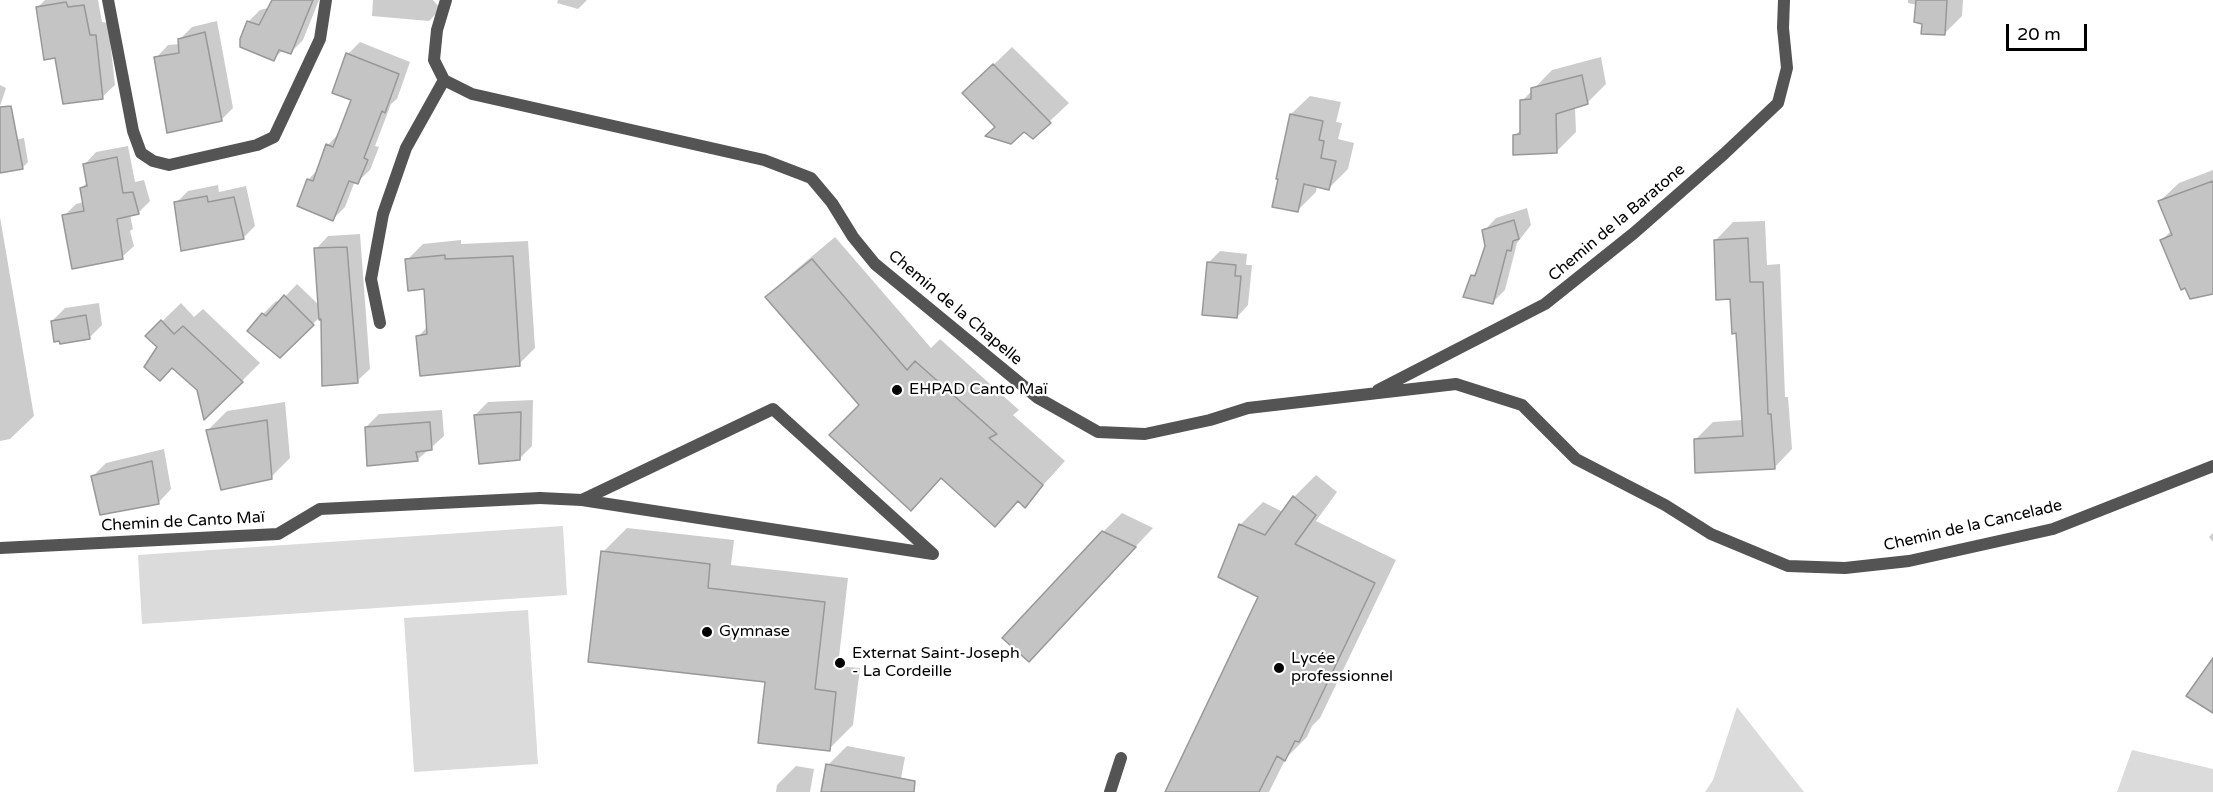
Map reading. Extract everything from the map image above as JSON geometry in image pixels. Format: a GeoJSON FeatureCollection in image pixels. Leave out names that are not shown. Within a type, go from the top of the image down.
{"type":"FeatureCollection","features":[{"type":"Feature","properties":{"kind":"street"},"geometry":{"type":"LineString","coordinates":[[108,0],[133,131],[141,153],[153,161],[169,165],[256,145],[274,137],[320,39],[326,0]]}},
{"type":"Feature","properties":{"kind":"street"},"geometry":{"type":"LineString","coordinates":[[380,323],[371,279],[383,214],[406,148],[444,81],[434,60],[437,30],[446,0]]}},
{"type":"Feature","properties":{"kind":"street","name":"Chemin de la Baratone"},"geometry":{"type":"LineString","coordinates":[[1369,394],[1545,304],[1634,233],[1778,103],[1787,68],[1783,28],[1784,0]]}},
{"type":"Feature","properties":{"kind":"street","name":"Chemin de la Chapelle"},"geometry":{"type":"LineString","coordinates":[[444,81],[472,94],[764,160],[811,178],[832,203],[853,237],[875,264],[1038,399],[1098,432],[1145,434],[1210,420],[1248,408],[1456,384],[1522,405],[1576,459]]}},
{"type":"Feature","properties":{"kind":"street","name":"Chemin de Canto Maï"},"geometry":{"type":"LineString","coordinates":[[0,548],[278,534],[320,509],[540,498],[582,500],[933,554],[773,409],[582,500]]}},
{"type":"Feature","properties":{"kind":"street","name":"Chemin de la Cancelade"},"geometry":{"type":"LineString","coordinates":[[1576,459],[1665,505],[1711,534],[1788,566],[1845,568],[1909,561],[2053,529],[2213,466]]}},
{"type":"Feature","properties":{"kind":"street"},"geometry":{"type":"LineString","coordinates":[[1110,792],[1121,758]]}},
{"type":"Feature","properties":{"kind":"shaded area"},"geometry":{"type":"Polygon","coordinates":[[[563,526],[567,595],[142,624],[138,555],[563,526]]]}},
{"type":"Feature","properties":{"kind":"shaded area"},"geometry":{"type":"Polygon","coordinates":[[[528,610],[538,764],[414,772],[404,618],[528,610]]]}},
{"type":"Feature","properties":{"kind":"shaded area"},"geometry":{"type":"Polygon","coordinates":[[[1737,707],[1804,792],[1705,792],[1713,780],[1737,707]]]}},
{"type":"Feature","properties":{"kind":"shaded area"},"geometry":{"type":"Polygon","coordinates":[[[2132,750],[2213,769],[2213,792],[2117,792],[2132,750]]]}},
{"type":"Feature","properties":{"kind":"building"},"geometry":{"type":"Polygon","coordinates":[[[272,0],[313,0],[291,54],[279,50],[274,61],[240,47],[240,39],[247,21],[259,25],[272,0]]]}},
{"type":"Feature","properties":{"kind":"building"},"geometry":{"type":"Polygon","coordinates":[[[1916,0],[1947,0],[1945,35],[1921,34],[1922,24],[1914,22],[1916,0]]]}},
{"type":"Feature","properties":{"kind":"building"},"geometry":{"type":"Polygon","coordinates":[[[66,2],[68,7],[84,5],[90,35],[96,35],[103,99],[63,104],[55,58],[44,60],[36,7],[66,2]]]}},
{"type":"Feature","properties":{"kind":"building"},"geometry":{"type":"Polygon","coordinates":[[[205,32],[222,121],[167,133],[154,57],[179,53],[178,39],[205,32]]]}},
{"type":"Feature","properties":{"kind":"building"},"geometry":{"type":"Polygon","coordinates":[[[346,53],[399,74],[385,113],[382,111],[364,158],[368,160],[358,184],[349,181],[333,221],[297,206],[307,179],[313,181],[326,144],[333,147],[351,100],[332,93],[346,53]]]}},
{"type":"Feature","properties":{"kind":"building"},"geometry":{"type":"Polygon","coordinates":[[[993,64],[1051,123],[1033,139],[1024,132],[1011,144],[985,136],[995,127],[962,93],[993,64]]]}},
{"type":"Feature","properties":{"kind":"building"},"geometry":{"type":"Polygon","coordinates":[[[1582,75],[1588,104],[1556,114],[1557,153],[1513,155],[1513,135],[1520,134],[1520,100],[1531,99],[1531,88],[1582,75]]]}},
{"type":"Feature","properties":{"kind":"building"},"geometry":{"type":"Polygon","coordinates":[[[11,106],[23,169],[0,173],[0,107],[11,106]]]}},
{"type":"Feature","properties":{"kind":"building"},"geometry":{"type":"Polygon","coordinates":[[[1290,114],[1323,121],[1319,140],[1324,141],[1321,158],[1336,161],[1329,190],[1304,184],[1298,212],[1272,207],[1290,114]]]}},
{"type":"Feature","properties":{"kind":"building"},"geometry":{"type":"Polygon","coordinates":[[[117,157],[123,193],[133,192],[139,214],[117,219],[123,259],[72,269],[62,215],[84,211],[80,188],[87,186],[83,164],[117,157]]]}},
{"type":"Feature","properties":{"kind":"building"},"geometry":{"type":"Polygon","coordinates":[[[2213,181],[2213,294],[2190,299],[2185,288],[2181,290],[2160,240],[2172,235],[2158,201],[2213,181]]]}},
{"type":"Feature","properties":{"kind":"building"},"geometry":{"type":"Polygon","coordinates":[[[207,196],[208,202],[234,197],[244,239],[181,251],[174,202],[207,196]]]}},
{"type":"Feature","properties":{"kind":"building"},"geometry":{"type":"Polygon","coordinates":[[[1514,220],[1519,239],[1513,241],[1511,251],[1507,250],[1493,304],[1463,297],[1471,275],[1475,276],[1485,246],[1482,230],[1514,220]]]}},
{"type":"Feature","properties":{"kind":"building"},"geometry":{"type":"Polygon","coordinates":[[[1748,238],[1750,282],[1763,282],[1768,414],[1771,414],[1775,469],[1695,473],[1694,439],[1743,436],[1736,333],[1732,334],[1730,299],[1716,300],[1714,240],[1748,238]]]}},
{"type":"Feature","properties":{"kind":"building"},"geometry":{"type":"Polygon","coordinates":[[[347,247],[358,383],[322,386],[321,319],[319,320],[314,248],[347,247]]]}},
{"type":"Feature","properties":{"kind":"building"},"geometry":{"type":"Polygon","coordinates":[[[445,255],[445,259],[513,256],[520,366],[420,376],[416,336],[427,334],[424,289],[408,291],[405,259],[445,255]]]}},
{"type":"Feature","properties":{"kind":"building","name":"EHPAD Canto Maï"},"geometry":{"type":"Polygon","coordinates":[[[812,259],[907,370],[915,361],[997,434],[989,438],[1043,485],[1025,508],[1018,501],[995,527],[941,478],[911,511],[829,435],[859,405],[765,297],[812,259]]]}},
{"type":"Feature","properties":{"kind":"building"},"geometry":{"type":"Polygon","coordinates":[[[1207,262],[1236,265],[1235,276],[1241,276],[1237,318],[1202,315],[1207,262]]]}},
{"type":"Feature","properties":{"kind":"building"},"geometry":{"type":"Polygon","coordinates":[[[284,295],[314,325],[280,358],[247,331],[262,313],[266,316],[284,295]]]}},
{"type":"Feature","properties":{"kind":"building"},"geometry":{"type":"Polygon","coordinates":[[[86,315],[90,339],[60,344],[59,341],[54,342],[51,321],[86,315]]]}},
{"type":"Feature","properties":{"kind":"building"},"geometry":{"type":"Polygon","coordinates":[[[161,320],[174,334],[183,326],[243,382],[204,420],[197,390],[172,368],[160,381],[144,367],[157,347],[145,336],[161,320]]]}},
{"type":"Feature","properties":{"kind":"building"},"geometry":{"type":"Polygon","coordinates":[[[521,412],[520,460],[479,464],[474,415],[521,412]]]}},
{"type":"Feature","properties":{"kind":"building"},"geometry":{"type":"Polygon","coordinates":[[[267,420],[272,479],[221,490],[206,430],[267,420]]]}},
{"type":"Feature","properties":{"kind":"building"},"geometry":{"type":"Polygon","coordinates":[[[430,422],[432,450],[416,452],[418,461],[367,466],[365,427],[430,422]]]}},
{"type":"Feature","properties":{"kind":"building"},"geometry":{"type":"Polygon","coordinates":[[[152,461],[159,504],[100,515],[91,476],[152,461]]]}},
{"type":"Feature","properties":{"kind":"building","name":"Lycée professionnel"},"geometry":{"type":"Polygon","coordinates":[[[1293,496],[1316,515],[1295,544],[1375,583],[1299,742],[1295,741],[1285,761],[1277,756],[1259,792],[1165,792],[1258,597],[1218,577],[1239,524],[1265,535],[1293,496]]]}},
{"type":"Feature","properties":{"kind":"building"},"geometry":{"type":"Polygon","coordinates":[[[1102,531],[1136,547],[1029,662],[1002,638],[1102,531]]]}},
{"type":"Feature","properties":{"kind":"building","name":"Gymnase"},"geometry":{"type":"Polygon","coordinates":[[[601,551],[710,564],[708,588],[825,602],[815,689],[836,692],[830,751],[758,743],[765,682],[588,662],[601,551]]]}},
{"type":"Feature","properties":{"kind":"building"},"geometry":{"type":"Polygon","coordinates":[[[2213,658],[2213,713],[2186,696],[2213,658]]]}},
{"type":"Feature","properties":{"kind":"building"},"geometry":{"type":"Polygon","coordinates":[[[826,764],[915,781],[914,792],[821,792],[826,764]]]}},
{"type":"Feature","properties":{"kind":"place","name":"EHPAD Canto Maï"},"geometry":{"type":"Point","coordinates":[897,390]}},
{"type":"Feature","properties":{"kind":"place","name":"Gymnase"},"geometry":{"type":"Point","coordinates":[707,632]}},
{"type":"Feature","properties":{"kind":"place","name":"Externat Saint-Joseph - La Cordeille"},"geometry":{"type":"Point","coordinates":[840,663]}},
{"type":"Feature","properties":{"kind":"place","name":"Lycée professionnel"},"geometry":{"type":"Point","coordinates":[1279,668]}}]}
